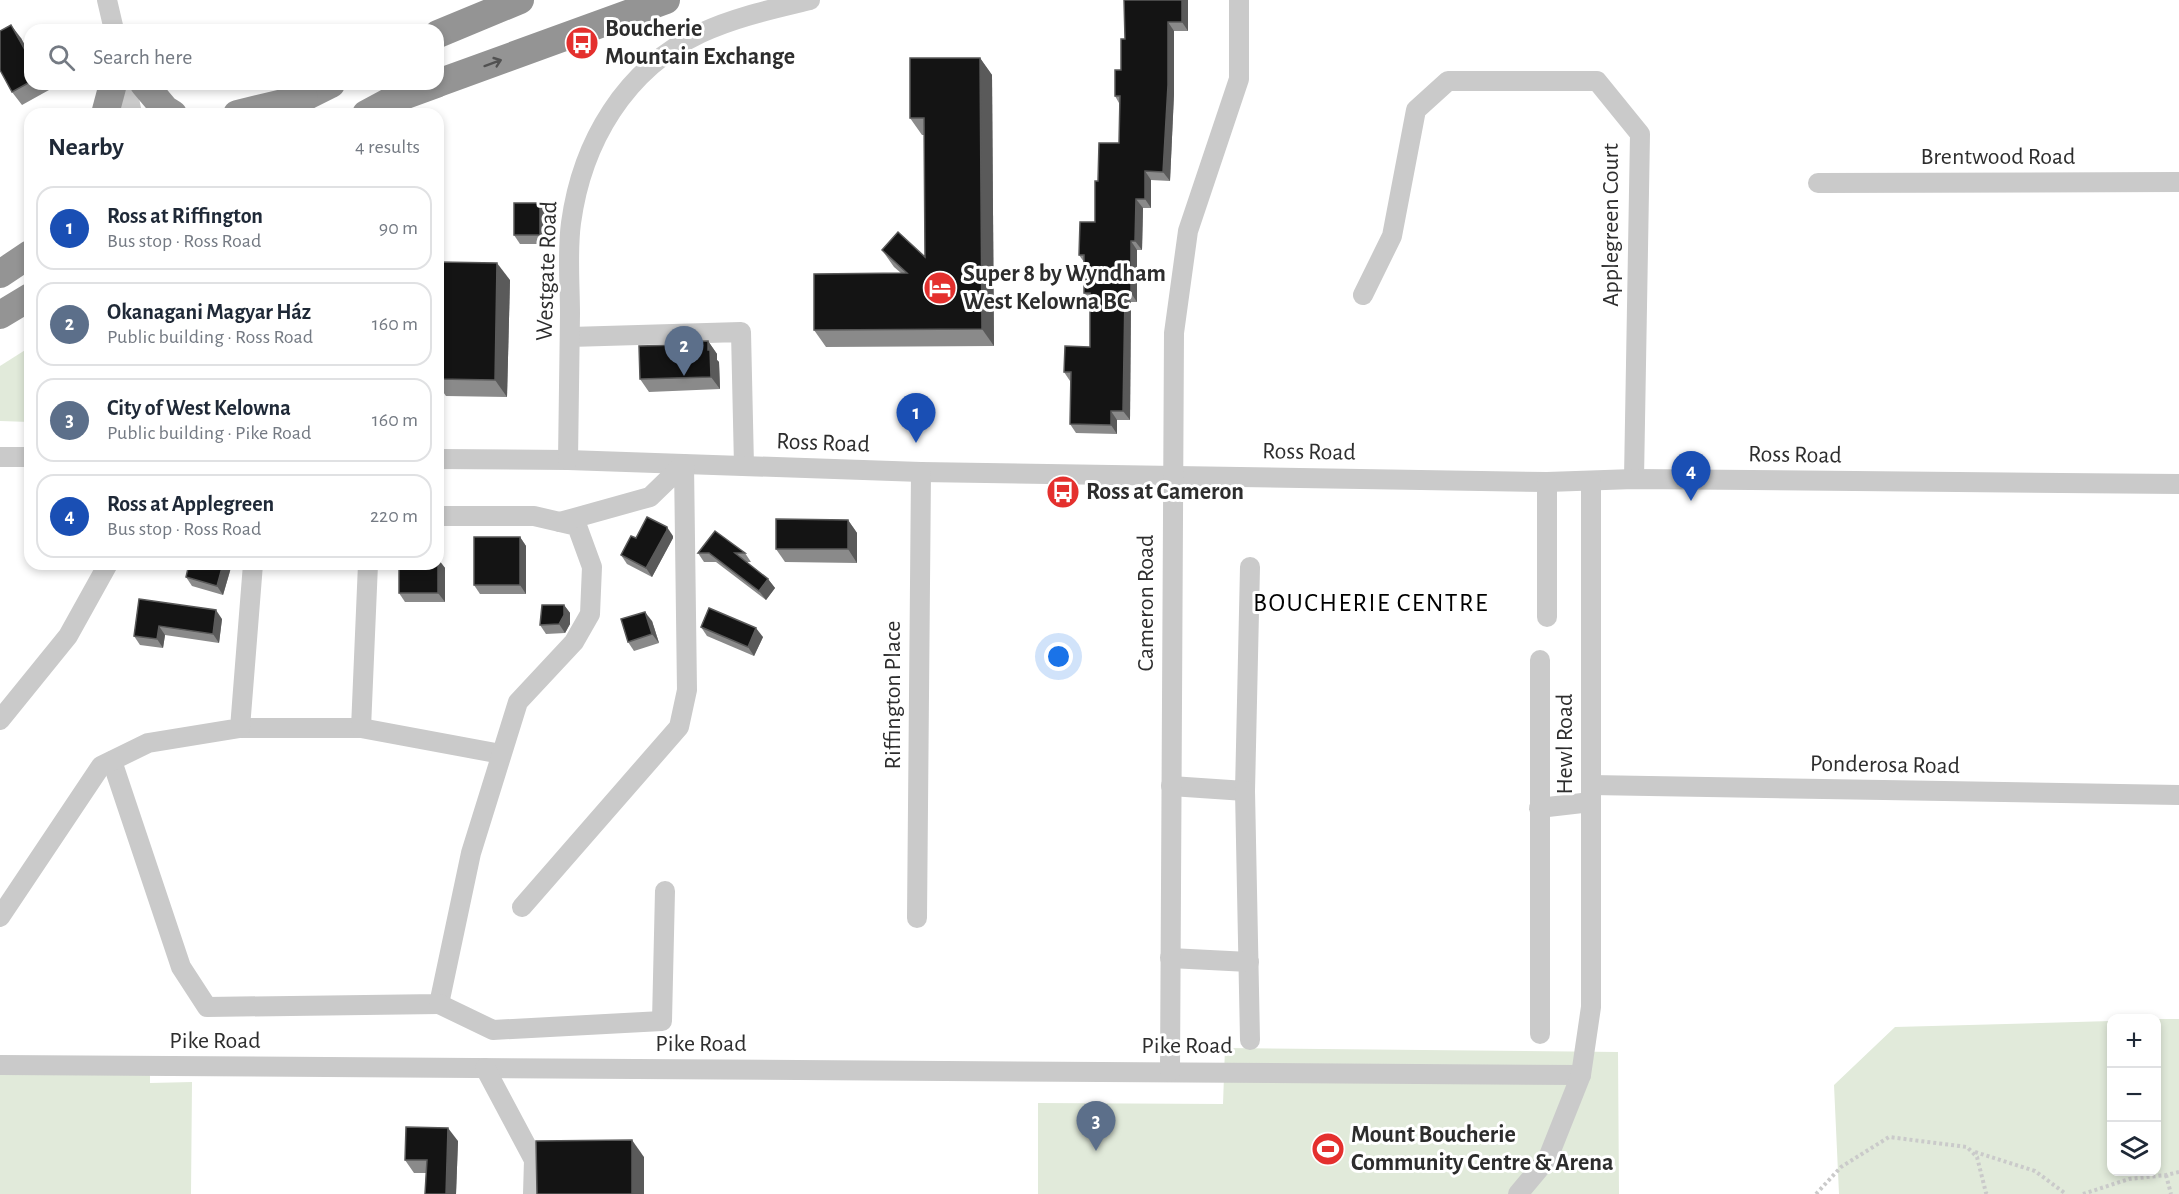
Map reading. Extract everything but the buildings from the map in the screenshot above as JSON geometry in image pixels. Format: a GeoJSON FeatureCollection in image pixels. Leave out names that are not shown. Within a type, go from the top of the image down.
{"type":"FeatureCollection","features":[{"type":"Feature","properties":{"kind":"highway"},"geometry":{"type":"LineString","coordinates":[[444,32],[520,0]]}},
{"type":"Feature","properties":{"kind":"highway"},"geometry":{"type":"LineString","coordinates":[[444,81],[666,0]]}},
{"type":"Feature","properties":{"kind":"highway"},"geometry":{"type":"LineString","coordinates":[[107,108],[111,90]]}},
{"type":"Feature","properties":{"kind":"highway"},"geometry":{"type":"LineString","coordinates":[[149,90],[164,108]]}},
{"type":"Feature","properties":{"kind":"highway"},"geometry":{"type":"LineString","coordinates":[[283,108],[319,90]]}},
{"type":"Feature","properties":{"kind":"highway"},"geometry":{"type":"LineString","coordinates":[[377,108],[420,90]]}},
{"type":"Feature","properties":{"kind":"highway"},"geometry":{"type":"LineString","coordinates":[[262,108],[304,98]]}},
{"type":"Feature","properties":{"kind":"highway"},"geometry":{"type":"LineString","coordinates":[[0,274],[24,258]]}},
{"type":"Feature","properties":{"kind":"highway"},"geometry":{"type":"LineString","coordinates":[[0,315],[24,301]]}},
{"type":"Feature","properties":{"kind":"street"},"geometry":{"type":"LineString","coordinates":[[107,0],[113,24]]}},
{"type":"Feature","properties":{"kind":"street","name":"Westgate Road"},"geometry":{"type":"LineString","coordinates":[[568,460],[571,226],[578,181],[593,142],[610,112],[630,85],[664,55],[700,33],[736,18],[810,0]]}},
{"type":"Feature","properties":{"kind":"street","name":"Cameron Road"},"geometry":{"type":"LineString","coordinates":[[1170,1072],[1174,333],[1188,231],[1239,79],[1239,0]]}},
{"type":"Feature","properties":{"kind":"street","name":"Applegreen Court"},"geometry":{"type":"LineString","coordinates":[[1363,295],[1392,236],[1416,110],[1448,81],[1597,81],[1640,134],[1634,479]]}},
{"type":"Feature","properties":{"kind":"street"},"geometry":{"type":"LineString","coordinates":[[127,90],[131,108]]}},
{"type":"Feature","properties":{"kind":"street","name":"Brentwood Road"},"geometry":{"type":"LineString","coordinates":[[1818,183],[2179,182]]}},
{"type":"Feature","properties":{"kind":"street"},"geometry":{"type":"LineString","coordinates":[[570,337],[741,332],[744,466]]}},
{"type":"Feature","properties":{"kind":"street"},"geometry":{"type":"LineString","coordinates":[[0,457],[24,457]]}},
{"type":"Feature","properties":{"kind":"street","name":"Ross Road"},"geometry":{"type":"LineString","coordinates":[[444,459],[568,460],[921,472],[1547,482],[1634,479],[2179,484]]}},
{"type":"Feature","properties":{"kind":"street"},"geometry":{"type":"LineString","coordinates":[[560,522],[650,497],[684,464]]}},
{"type":"Feature","properties":{"kind":"street"},"geometry":{"type":"LineString","coordinates":[[522,907],[679,727],[687,690],[684,464]]}},
{"type":"Feature","properties":{"kind":"street","name":"Riffington Place"},"geometry":{"type":"LineString","coordinates":[[917,918],[921,472]]}},
{"type":"Feature","properties":{"kind":"street"},"geometry":{"type":"LineString","coordinates":[[1547,482],[1547,618]]}},
{"type":"Feature","properties":{"kind":"street","name":"Hewl Road"},"geometry":{"type":"LineString","coordinates":[[1518,1194],[1548,1158],[1581,1075],[1591,1007],[1591,482]]}},
{"type":"Feature","properties":{"kind":"street"},"geometry":{"type":"LineString","coordinates":[[439,1004],[471,853],[518,702],[574,642],[590,614],[592,567],[577,526],[534,516],[444,516]]}},
{"type":"Feature","properties":{"kind":"street"},"geometry":{"type":"LineString","coordinates":[[1250,567],[1245,791],[1250,1040]]}},
{"type":"Feature","properties":{"kind":"street"},"geometry":{"type":"LineString","coordinates":[[0,720],[68,636],[105,570]]}},
{"type":"Feature","properties":{"kind":"street"},"geometry":{"type":"LineString","coordinates":[[240,728],[253,570]]}},
{"type":"Feature","properties":{"kind":"street"},"geometry":{"type":"LineString","coordinates":[[361,728],[368,570]]}},
{"type":"Feature","properties":{"kind":"street","name":"Hewl Road"},"geometry":{"type":"LineString","coordinates":[[1540,660],[1540,1034]]}},
{"type":"Feature","properties":{"kind":"street"},"geometry":{"type":"LineString","coordinates":[[0,917],[101,766],[148,743],[240,728],[361,728],[501,754]]}},
{"type":"Feature","properties":{"kind":"street"},"geometry":{"type":"LineString","coordinates":[[112,761],[181,967],[207,1007],[439,1004],[493,1030],[662,1021],[665,891]]}},
{"type":"Feature","properties":{"kind":"street"},"geometry":{"type":"LineString","coordinates":[[1171,786],[1245,791]]}},
{"type":"Feature","properties":{"kind":"street","name":"Ponderosa Road"},"geometry":{"type":"LineString","coordinates":[[1539,808],[1591,794],[2179,795]]}},
{"type":"Feature","properties":{"kind":"street"},"geometry":{"type":"LineString","coordinates":[[1170,958],[1249,962]]}},
{"type":"Feature","properties":{"kind":"street","name":"Pike Road"},"geometry":{"type":"LineString","coordinates":[[0,1065],[1581,1075]]}},
{"type":"Feature","properties":{"kind":"street"},"geometry":{"type":"LineString","coordinates":[[485,1068],[534,1160],[533,1194]]}},
{"type":"Feature","properties":{"kind":"path"},"geometry":{"type":"LineString","coordinates":[[1816,1194],[1841,1167],[1889,1137],[1967,1147],[1977,1156],[1988,1194]]}},
{"type":"Feature","properties":{"kind":"path"},"geometry":{"type":"LineString","coordinates":[[1971,1151],[2035,1171],[2066,1194]]}},
{"type":"Feature","properties":{"kind":"path"},"geometry":{"type":"LineString","coordinates":[[2083,1194],[2129,1179],[2179,1172]]}},
{"type":"Feature","properties":{"kind":"path"},"geometry":{"type":"LineString","coordinates":[[2166,1175],[2171,1194]]}},
{"type":"Feature","properties":{"kind":"green space"},"geometry":{"type":"Polygon","coordinates":[[[24,351],[24,422],[0,421],[0,366],[24,351]]]}},
{"type":"Feature","properties":{"kind":"green space"},"geometry":{"type":"Polygon","coordinates":[[[2161,1019],[2179,1019],[2179,1194],[1839,1194],[1834,1085],[1895,1027],[2107,1021],[2107,1176],[2161,1176],[2161,1019]]]}},
{"type":"Feature","properties":{"kind":"green space","name":"Mount Boucherie Community Centre & Arena"},"geometry":{"type":"Polygon","coordinates":[[[1225,1048],[1618,1052],[1619,1194],[1038,1194],[1038,1103],[1223,1104],[1225,1048]]]}},
{"type":"Feature","properties":{"kind":"green space"},"geometry":{"type":"Polygon","coordinates":[[[0,1072],[150,1073],[150,1083],[192,1082],[191,1194],[0,1194],[0,1072]]]}},
{"type":"Feature","properties":{"kind":"place","name":"Boucherie Mountain Exchange"},"geometry":{"type":"Point","coordinates":[582,43]}},
{"type":"Feature","properties":{"kind":"place","name":"Super 8 by Wyndham West Kelowna BC"},"geometry":{"type":"Point","coordinates":[940,288]}},
{"type":"Feature","properties":{"kind":"place","name":"Okanagani Magyar Ház"},"geometry":{"type":"Point","coordinates":[684,376]}},
{"type":"Feature","properties":{"kind":"place","name":"Ross at Riffington"},"geometry":{"type":"Point","coordinates":[916,443]}},
{"type":"Feature","properties":{"kind":"place","name":"Ross at Cameron"},"geometry":{"type":"Point","coordinates":[1063,492]}},
{"type":"Feature","properties":{"kind":"place","name":"Ross at Applegreen"},"geometry":{"type":"Point","coordinates":[1691,501]}},
{"type":"Feature","properties":{"kind":"place","name":"Mount Boucherie Community Centre & Arena"},"geometry":{"type":"Point","coordinates":[1328,1149]}},
{"type":"Feature","properties":{"kind":"place","name":"City of West Kelowna"},"geometry":{"type":"Point","coordinates":[1096,1151]}},
{"type":"Feature","properties":{"kind":"district","name":"BOUCHERIE CENTRE"},"geometry":{"type":"Point","coordinates":[1371,603]}}]}
